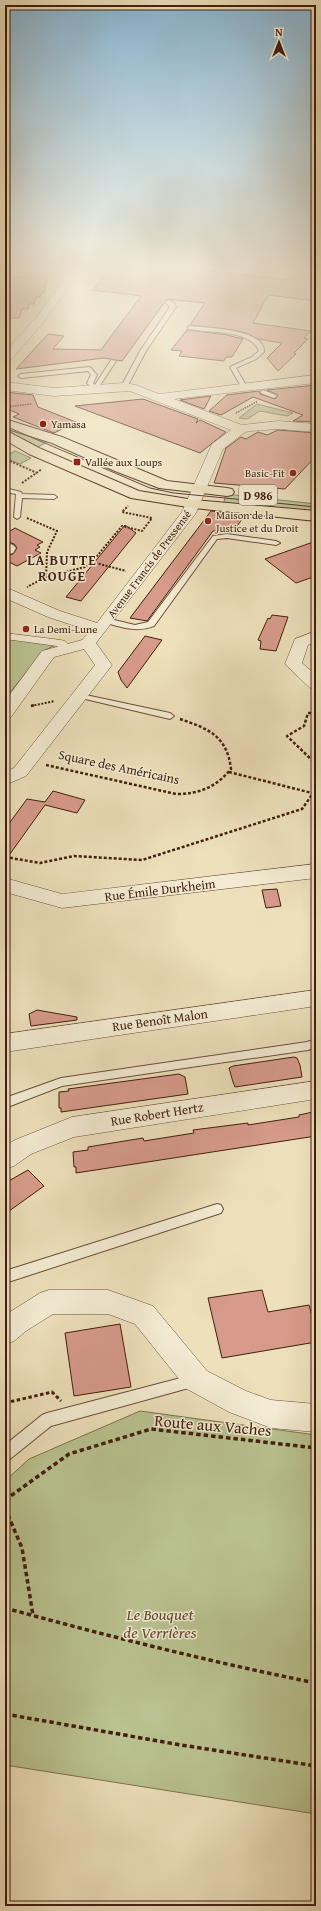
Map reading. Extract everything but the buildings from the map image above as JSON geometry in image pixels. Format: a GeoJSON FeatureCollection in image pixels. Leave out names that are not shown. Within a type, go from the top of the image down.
{"type":"FeatureCollection","features":[{"type":"Feature","properties":{"kind":"main road","name":"D 986"},"geometry":{"type":"LineString","coordinates":[[5,423],[25,431],[57,440],[164,485],[238,493]]}},
{"type":"Feature","properties":{"kind":"main road","name":"D 986"},"geometry":{"type":"LineString","coordinates":[[5,434],[34,451],[126,491],[146,497],[194,504],[316,516]]}},
{"type":"Feature","properties":{"kind":"street"},"geometry":{"type":"LineString","coordinates":[[157,397],[316,380]]}},
{"type":"Feature","properties":{"kind":"street"},"geometry":{"type":"LineString","coordinates":[[5,386],[54,392],[128,387],[241,429],[258,425],[279,424],[316,428]]}},
{"type":"Feature","properties":{"kind":"street","name":"Avenue Francis de Pressensé"},"geometry":{"type":"LineString","coordinates":[[88,643],[189,514],[217,447],[241,429]]}},
{"type":"Feature","properties":{"kind":"street"},"geometry":{"type":"LineString","coordinates":[[8,594],[54,614],[103,624]]}},
{"type":"Feature","properties":{"kind":"street"},"geometry":{"type":"LineString","coordinates":[[5,636],[61,643],[67,649]]}},
{"type":"Feature","properties":{"kind":"street"},"geometry":{"type":"LineString","coordinates":[[316,636],[301,642],[293,664],[316,684]]}},
{"type":"Feature","properties":{"kind":"street"},"geometry":{"type":"LineString","coordinates":[[5,779],[20,772],[30,761],[104,665],[88,643],[48,654],[6,712]]}},
{"type":"Feature","properties":{"kind":"street","name":"Rue Émile Durkheim"},"geometry":{"type":"LineString","coordinates":[[5,885],[62,901],[316,871]]}},
{"type":"Feature","properties":{"kind":"street","name":"Rue Benoît Malon"},"geometry":{"type":"LineString","coordinates":[[5,1043],[316,998]]}},
{"type":"Feature","properties":{"kind":"street","name":"Rue Robert Hertz"},"geometry":{"type":"LineString","coordinates":[[5,1159],[23,1147],[72,1127],[316,1090]]}},
{"type":"Feature","properties":{"kind":"street"},"geometry":{"type":"LineString","coordinates":[[5,1332],[17,1322],[49,1302],[108,1302],[144,1315],[196,1380],[239,1402],[271,1414],[316,1418]]}},
{"type":"Feature","properties":{"kind":"lane"},"geometry":{"type":"LineString","coordinates":[[128,387],[140,358]]}},
{"type":"Feature","properties":{"kind":"lane"},"geometry":{"type":"LineString","coordinates":[[250,388],[233,367],[254,358]]}},
{"type":"Feature","properties":{"kind":"lane"},"geometry":{"type":"LineString","coordinates":[[22,376],[90,369],[94,375],[90,383],[95,389],[113,362]]}},
{"type":"Feature","properties":{"kind":"lane"},"geometry":{"type":"LineString","coordinates":[[263,392],[274,396]]}},
{"type":"Feature","properties":{"kind":"lane"},"geometry":{"type":"LineString","coordinates":[[7,491],[20,493],[16,517]]}},
{"type":"Feature","properties":{"kind":"lane"},"geometry":{"type":"LineString","coordinates":[[19,496],[54,497]]}},
{"type":"Feature","properties":{"kind":"lane"},"geometry":{"type":"LineString","coordinates":[[103,624],[130,627],[144,627],[151,624],[215,537],[227,536],[276,543]]}},
{"type":"Feature","properties":{"kind":"lane"},"geometry":{"type":"LineString","coordinates":[[5,544],[11,546],[12,548],[5,553]]}},
{"type":"Feature","properties":{"kind":"lane"},"geometry":{"type":"LineString","coordinates":[[81,696],[170,716]]}},
{"type":"Feature","properties":{"kind":"lane"},"geometry":{"type":"LineString","coordinates":[[5,1103],[61,1082],[308,1046],[316,1043]]}},
{"type":"Feature","properties":{"kind":"lane"},"geometry":{"type":"LineString","coordinates":[[5,1277],[217,1209]]}},
{"type":"Feature","properties":{"kind":"lane"},"geometry":{"type":"LineString","coordinates":[[5,1454],[47,1420],[196,1380]]}},
{"type":"Feature","properties":{"kind":"path"},"geometry":{"type":"LineString","coordinates":[[222,422],[258,401]]}},
{"type":"Feature","properties":{"kind":"path"},"geometry":{"type":"LineString","coordinates":[[5,407],[34,404]]}},
{"type":"Feature","properties":{"kind":"path"},"geometry":{"type":"LineString","coordinates":[[5,459],[37,473]]}},
{"type":"Feature","properties":{"kind":"path"},"geometry":{"type":"LineString","coordinates":[[7,491],[46,466]]}},
{"type":"Feature","properties":{"kind":"path"},"geometry":{"type":"LineString","coordinates":[[8,594],[46,577],[78,569],[92,562],[122,526],[142,530],[152,518],[122,512],[130,504]]}},
{"type":"Feature","properties":{"kind":"path"},"geometry":{"type":"LineString","coordinates":[[16,517],[32,519],[57,531],[47,552],[46,577]]}},
{"type":"Feature","properties":{"kind":"path"},"geometry":{"type":"LineString","coordinates":[[92,562],[141,574]]}},
{"type":"Feature","properties":{"kind":"path"},"geometry":{"type":"LineString","coordinates":[[6,712],[81,696]]}},
{"type":"Feature","properties":{"kind":"path"},"geometry":{"type":"LineString","coordinates":[[316,713],[308,713],[304,726],[287,736],[316,764]]}},
{"type":"Feature","properties":{"kind":"path"},"geometry":{"type":"LineString","coordinates":[[170,716],[205,729],[215,735],[226,745],[230,765],[229,772],[314,793]]}},
{"type":"Feature","properties":{"kind":"path","name":"Square des Américains"},"geometry":{"type":"LineString","coordinates":[[30,761],[176,794],[186,794],[207,789],[221,781],[229,772]]}},
{"type":"Feature","properties":{"kind":"path"},"geometry":{"type":"LineString","coordinates":[[5,857],[40,863],[74,856],[142,860],[302,809],[316,789]]}},
{"type":"Feature","properties":{"kind":"path"},"geometry":{"type":"LineString","coordinates":[[5,1403],[52,1392],[73,1413]]}},
{"type":"Feature","properties":{"kind":"path","name":"Route aux Vaches"},"geometry":{"type":"LineString","coordinates":[[5,1500],[69,1454],[151,1429],[316,1448]]}},
{"type":"Feature","properties":{"kind":"path"},"geometry":{"type":"LineString","coordinates":[[5,1508],[22,1548],[33,1615]]}},
{"type":"Feature","properties":{"kind":"path"},"geometry":{"type":"LineString","coordinates":[[5,1608],[118,1639],[316,1682]]}},
{"type":"Feature","properties":{"kind":"path"},"geometry":{"type":"LineString","coordinates":[[5,1714],[181,1745],[316,1766]]}},
{"type":"Feature","properties":{"kind":"green space"},"geometry":{"type":"Polygon","coordinates":[[[257,404],[293,413],[287,416],[260,411],[247,419],[239,418],[257,404]]]}},
{"type":"Feature","properties":{"kind":"green space"},"geometry":{"type":"Polygon","coordinates":[[[5,425],[51,440],[34,449],[5,432],[5,425]]]}},
{"type":"Feature","properties":{"kind":"green space"},"geometry":{"type":"Polygon","coordinates":[[[15,451],[31,458],[20,464],[5,458],[5,456],[15,451]]]}},
{"type":"Feature","properties":{"kind":"green space"},"geometry":{"type":"Polygon","coordinates":[[[226,494],[316,504],[316,514],[223,505],[226,494]]]}},
{"type":"Feature","properties":{"kind":"green space"},"geometry":{"type":"Polygon","coordinates":[[[5,638],[56,645],[43,651],[5,699],[5,638]]]}},
{"type":"Feature","properties":{"kind":"green space","name":"Le Bouquet de Verrières"},"geometry":{"type":"Polygon","coordinates":[[[140,1411],[316,1435],[316,1814],[5,1765],[5,1481],[29,1459],[140,1411]]]}},
{"type":"Feature","properties":{"kind":"tram line"},"geometry":{"type":"LineString","coordinates":[[5,426],[150,488],[174,493],[316,507]]}},
{"type":"Feature","properties":{"kind":"place","name":"Yamasa"},"geometry":{"type":"Point","coordinates":[43,424]}},
{"type":"Feature","properties":{"kind":"place","name":"Vallée aux Loups"},"geometry":{"type":"Point","coordinates":[77,462]}},
{"type":"Feature","properties":{"kind":"place","name":"Basic-Fit"},"geometry":{"type":"Point","coordinates":[293,473]}},
{"type":"Feature","properties":{"kind":"place","name":"Maison de la Justice et du Droit"},"geometry":{"type":"Point","coordinates":[208,521]}},
{"type":"Feature","properties":{"kind":"place","name":"La Demi-Lune"},"geometry":{"type":"Point","coordinates":[26,629]}},
{"type":"Feature","properties":{"kind":"district","name":"LA BUTTE ROUGE"},"geometry":{"type":"Point","coordinates":[62,568]}}]}
